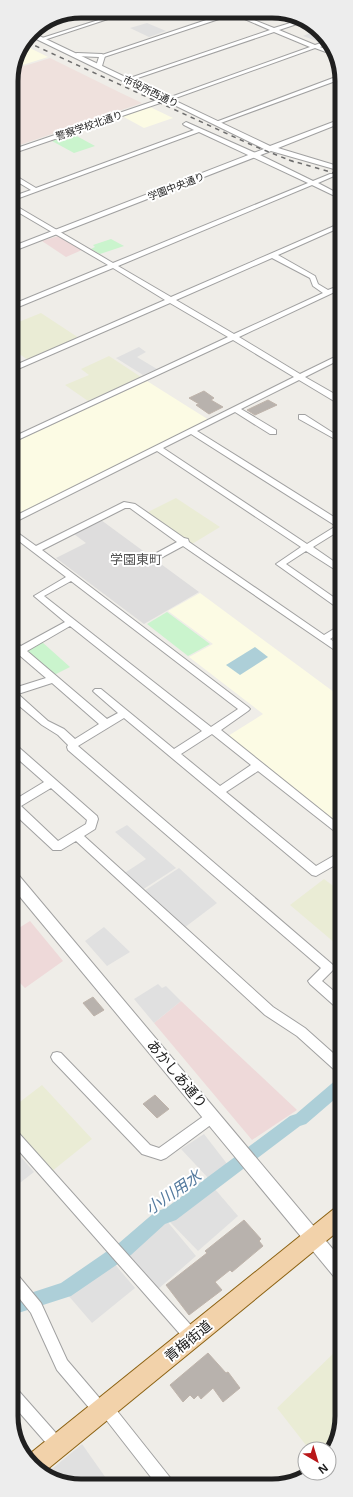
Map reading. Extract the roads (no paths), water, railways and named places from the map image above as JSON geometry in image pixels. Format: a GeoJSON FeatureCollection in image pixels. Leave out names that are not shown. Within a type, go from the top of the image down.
{"type":"FeatureCollection","features":[{"type":"Feature","properties":{"kind":"main road","name":"青梅街道"},"geometry":{"type":"LineString","coordinates":[[39,1462],[335,1221]]}},
{"type":"Feature","properties":{"kind":"street"},"geometry":{"type":"LineString","coordinates":[[32,42],[105,18]]}},
{"type":"Feature","properties":{"kind":"street"},"geometry":{"type":"LineString","coordinates":[[77,55],[102,56],[219,18]]}},
{"type":"Feature","properties":{"kind":"street"},"geometry":{"type":"LineString","coordinates":[[245,18],[327,52]]}},
{"type":"Feature","properties":{"kind":"street"},"geometry":{"type":"LineString","coordinates":[[127,80],[296,23]]}},
{"type":"Feature","properties":{"kind":"street","name":"市役所西通り"},"geometry":{"type":"LineString","coordinates":[[37,37],[271,149],[335,167]]}},
{"type":"Feature","properties":{"kind":"street"},"geometry":{"type":"LineString","coordinates":[[167,99],[322,44]]}},
{"type":"Feature","properties":{"kind":"street"},"geometry":{"type":"LineString","coordinates":[[99,66],[102,56]]}},
{"type":"Feature","properties":{"kind":"street"},"geometry":{"type":"LineString","coordinates":[[216,123],[335,79]]}},
{"type":"Feature","properties":{"kind":"street","name":"警察学校北通り"},"geometry":{"type":"LineString","coordinates":[[18,150],[167,99]]}},
{"type":"Feature","properties":{"kind":"street","name":"学園中央通り"},"geometry":{"type":"LineString","coordinates":[[18,247],[335,123]]}},
{"type":"Feature","properties":{"kind":"street"},"geometry":{"type":"LineString","coordinates":[[186,124],[255,155],[335,194]]}},
{"type":"Feature","properties":{"kind":"street"},"geometry":{"type":"LineString","coordinates":[[18,196],[198,130]]}},
{"type":"Feature","properties":{"kind":"street"},"geometry":{"type":"LineString","coordinates":[[18,305],[332,175]]}},
{"type":"Feature","properties":{"kind":"street"},"geometry":{"type":"LineString","coordinates":[[18,179],[36,190]]}},
{"type":"Feature","properties":{"kind":"street"},"geometry":{"type":"LineString","coordinates":[[18,209],[335,397]]}},
{"type":"Feature","properties":{"kind":"street"},"geometry":{"type":"LineString","coordinates":[[18,367],[335,228]]}},
{"type":"Feature","properties":{"kind":"street"},"geometry":{"type":"LineString","coordinates":[[272,256],[313,277],[315,285],[328,293]]}},
{"type":"Feature","properties":{"kind":"street"},"geometry":{"type":"LineString","coordinates":[[18,438],[335,289]]}},
{"type":"Feature","properties":{"kind":"street"},"geometry":{"type":"LineString","coordinates":[[18,518],[335,360]]}},
{"type":"Feature","properties":{"kind":"street"},"geometry":{"type":"LineString","coordinates":[[236,409],[273,432]]}},
{"type":"Feature","properties":{"kind":"street"},"geometry":{"type":"LineString","coordinates":[[302,417],[335,437]]}},
{"type":"Feature","properties":{"kind":"street"},"geometry":{"type":"LineString","coordinates":[[191,431],[335,522]]}},
{"type":"Feature","properties":{"kind":"street"},"geometry":{"type":"LineString","coordinates":[[157,448],[335,567]]}},
{"type":"Feature","properties":{"kind":"street"},"geometry":{"type":"LineString","coordinates":[[36,550],[124,505],[132,506],[185,541],[335,647]]}},
{"type":"Feature","properties":{"kind":"street"},"geometry":{"type":"LineString","coordinates":[[335,530],[280,564],[335,603]]}},
{"type":"Feature","properties":{"kind":"street"},"geometry":{"type":"LineString","coordinates":[[18,536],[245,708],[173,754]]}},
{"type":"Feature","properties":{"kind":"street"},"geometry":{"type":"LineString","coordinates":[[154,558],[185,541]]}},
{"type":"Feature","properties":{"kind":"street"},"geometry":{"type":"LineString","coordinates":[[72,578],[38,596],[335,827]]}},
{"type":"Feature","properties":{"kind":"street"},"geometry":{"type":"LineString","coordinates":[[71,622],[20,651],[106,724]]}},
{"type":"Feature","properties":{"kind":"street"},"geometry":{"type":"LineString","coordinates":[[324,639],[335,632]]}},
{"type":"Feature","properties":{"kind":"street"},"geometry":{"type":"LineString","coordinates":[[18,691],[52,679]]}},
{"type":"Feature","properties":{"kind":"street"},"geometry":{"type":"LineString","coordinates":[[98,691],[316,872],[335,860]]}},
{"type":"Feature","properties":{"kind":"street"},"geometry":{"type":"LineString","coordinates":[[18,699],[45,723],[61,732],[74,744],[72,746],[78,752],[329,968],[314,981],[335,999]]}},
{"type":"Feature","properties":{"kind":"street"},"geometry":{"type":"LineString","coordinates":[[74,744],[125,713]]}},
{"type":"Feature","properties":{"kind":"street"},"geometry":{"type":"LineString","coordinates":[[18,753],[92,819],[91,826],[57,847],[18,811]]}},
{"type":"Feature","properties":{"kind":"street"},"geometry":{"type":"LineString","coordinates":[[220,791],[258,766]]}},
{"type":"Feature","properties":{"kind":"street"},"geometry":{"type":"LineString","coordinates":[[18,803],[51,783]]}},
{"type":"Feature","properties":{"kind":"street"},"geometry":{"type":"LineString","coordinates":[[77,836],[268,1011],[301,1032],[335,1062]]}},
{"type":"Feature","properties":{"kind":"street","name":"あかしあ通り"},"geometry":{"type":"LineString","coordinates":[[18,884],[335,1265]]}},
{"type":"Feature","properties":{"kind":"street"},"geometry":{"type":"LineString","coordinates":[[58,1057],[146,1150],[161,1154],[212,1117]]}},
{"type":"Feature","properties":{"kind":"street"},"geometry":{"type":"LineString","coordinates":[[18,1141],[192,1337]]}},
{"type":"Feature","properties":{"kind":"street"},"geometry":{"type":"LineString","coordinates":[[18,1286],[32,1304],[62,1365],[103,1409],[162,1479]]}},
{"type":"Feature","properties":{"kind":"street"},"geometry":{"type":"LineString","coordinates":[[18,1401],[58,1446]]}},
{"type":"Feature","properties":{"kind":"water"},"geometry":{"type":"Polygon","coordinates":[[[255,647],[268,657],[240,675],[226,665],[255,647]]]}},
{"type":"Feature","properties":{"kind":"waterway","name":"小川用水"},"geometry":{"type":"LineString","coordinates":[[18,1305],[65,1290],[125,1249],[161,1217],[170,1215],[295,1121],[301,1119],[335,1090]]}},
{"type":"Feature","properties":{"kind":"railway"},"geometry":{"type":"LineString","coordinates":[[31,44],[254,146],[289,160]]}},
{"type":"Feature","properties":{"kind":"railway"},"geometry":{"type":"LineString","coordinates":[[289,160],[335,173]]}},
{"type":"Feature","properties":{"kind":"railway"},"geometry":{"type":"LineString","coordinates":[[289,160],[294,162]]}},
{"type":"Feature","properties":{"kind":"district","name":"学園東町"},"geometry":{"type":"Point","coordinates":[136,559]}}]}
